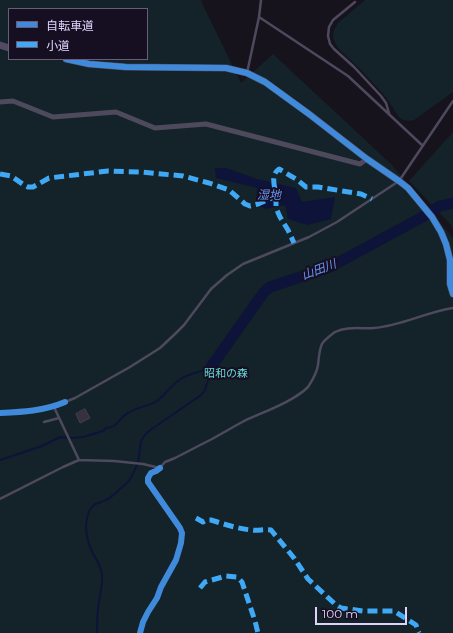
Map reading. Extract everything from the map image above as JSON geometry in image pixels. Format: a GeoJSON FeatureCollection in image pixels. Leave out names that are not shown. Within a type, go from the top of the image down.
{"type":"FeatureCollection","features":[{"type":"Feature","properties":{"kind":"street"},"geometry":{"type":"LineString","coordinates":[[71,60],[89,64],[126,67],[226,68],[247,73],[265,82],[408,188],[426,209],[441,232],[450,260],[450,284],[453,294]]}},
{"type":"Feature","properties":{"kind":"street"},"geometry":{"type":"LineString","coordinates":[[0,102],[14,100],[53,117],[116,112],[155,128],[206,124],[360,164],[367,159]]}},
{"type":"Feature","properties":{"kind":"street"},"geometry":{"type":"LineString","coordinates":[[0,413],[32,411],[54,407],[65,402]]}},
{"type":"Feature","properties":{"kind":"street"},"geometry":{"type":"LineString","coordinates":[[140,633],[143,622],[176,560],[181,543],[182,533],[148,482],[148,478],[151,473],[160,468]]}},
{"type":"Feature","properties":{"kind":"lane"},"geometry":{"type":"LineString","coordinates":[[247,73],[259,17],[261,0]]}},
{"type":"Feature","properties":{"kind":"lane"},"geometry":{"type":"LineString","coordinates":[[355,2],[333,20],[329,27],[328,36],[330,44],[381,96],[386,103],[389,114]]}},
{"type":"Feature","properties":{"kind":"lane"},"geometry":{"type":"LineString","coordinates":[[259,17],[348,76],[423,146]]}},
{"type":"Feature","properties":{"kind":"lane"},"geometry":{"type":"LineString","coordinates":[[65,402],[75,398],[130,367],[160,348],[184,325],[211,289],[243,264],[309,237],[337,222],[399,181],[453,101]]}},
{"type":"Feature","properties":{"kind":"lane"},"geometry":{"type":"LineString","coordinates":[[0,499],[79,460],[114,461],[143,464],[160,468],[165,462],[286,402],[302,392],[314,377],[324,341],[335,332],[342,329],[351,328],[386,327],[453,308]]}},
{"type":"Feature","properties":{"kind":"lane"},"geometry":{"type":"LineString","coordinates":[[54,407],[79,460]]}},
{"type":"Feature","properties":{"kind":"lane"},"geometry":{"type":"LineString","coordinates":[[44,422],[59,418]]}},
{"type":"Feature","properties":{"kind":"green space","name":"昭和の森"},"geometry":{"type":"Polygon","coordinates":[[[0,0],[203,0],[201,1],[241,83],[273,54],[392,165],[453,238],[453,633],[0,633],[0,0]]]}},
{"type":"Feature","properties":{"kind":"green space"},"geometry":{"type":"Polygon","coordinates":[[[365,0],[453,0],[453,92],[414,120],[403,120],[399,117],[385,96],[341,51],[333,38],[334,30],[338,23],[365,0]]]}},
{"type":"Feature","properties":{"kind":"green space"},"geometry":{"type":"Polygon","coordinates":[[[453,132],[453,230],[451,225],[409,181],[453,132]]]}},
{"type":"Feature","properties":{"kind":"water","name":"湿地"},"geometry":{"type":"Polygon","coordinates":[[[215,168],[226,168],[257,179],[296,188],[302,202],[335,197],[331,219],[307,225],[288,219],[285,205],[266,209],[256,204],[257,188],[216,178],[215,168]]]}},
{"type":"Feature","properties":{"kind":"building"},"geometry":{"type":"Polygon","coordinates":[[[85,409],[90,418],[80,423],[76,414],[85,409]]]}},
{"type":"Feature","properties":{"kind":"waterway","name":"山田川"},"geometry":{"type":"LineString","coordinates":[[211,367],[264,292],[270,287],[330,267],[440,206],[453,203]]}},
{"type":"Feature","properties":{"kind":"waterway"},"geometry":{"type":"LineString","coordinates":[[0,460],[42,446],[60,437],[83,437],[103,431],[106,428],[110,428],[116,425],[131,411],[150,405],[157,401],[182,378],[211,367]]}},
{"type":"Feature","properties":{"kind":"waterway"},"geometry":{"type":"LineString","coordinates":[[97,633],[97,614],[102,585],[102,575],[100,567],[90,548],[86,529],[88,513],[94,505],[108,499],[129,481],[138,464],[143,438],[149,431],[201,395],[205,390],[212,371],[211,367]]}},
{"type":"Feature","properties":{"kind":"marked path"},"geometry":{"type":"LineString","coordinates":[[0,174],[11,176],[28,187],[33,187],[49,178],[108,171],[183,176],[229,190],[245,204],[250,206],[276,196],[274,178],[279,169],[306,187],[318,187],[361,194],[372,199]]}},
{"type":"Feature","properties":{"kind":"marked path"},"geometry":{"type":"LineString","coordinates":[[276,196],[276,208],[294,243]]}},
{"type":"Feature","properties":{"kind":"marked path"},"geometry":{"type":"LineString","coordinates":[[196,518],[203,522],[211,520],[247,529],[271,530],[294,558],[308,579],[336,605],[341,608],[363,611],[394,611],[416,625],[419,633]]}},
{"type":"Feature","properties":{"kind":"marked path"},"geometry":{"type":"LineString","coordinates":[[200,588],[205,582],[226,576],[237,577],[242,582],[258,633]]}},
{"type":"Feature","properties":{"kind":"cycle path"},"geometry":{"type":"LineString","coordinates":[[71,60],[89,64],[126,67],[226,68],[247,73],[265,82],[408,188],[432,217],[441,232],[450,260],[450,284],[453,294]]}},
{"type":"Feature","properties":{"kind":"cycle path"},"geometry":{"type":"LineString","coordinates":[[0,413],[41,409],[65,402]]}},
{"type":"Feature","properties":{"kind":"cycle path"},"geometry":{"type":"LineString","coordinates":[[140,633],[143,622],[176,560],[181,543],[182,533],[180,528],[148,482],[148,478],[151,473],[160,468]]}}]}
